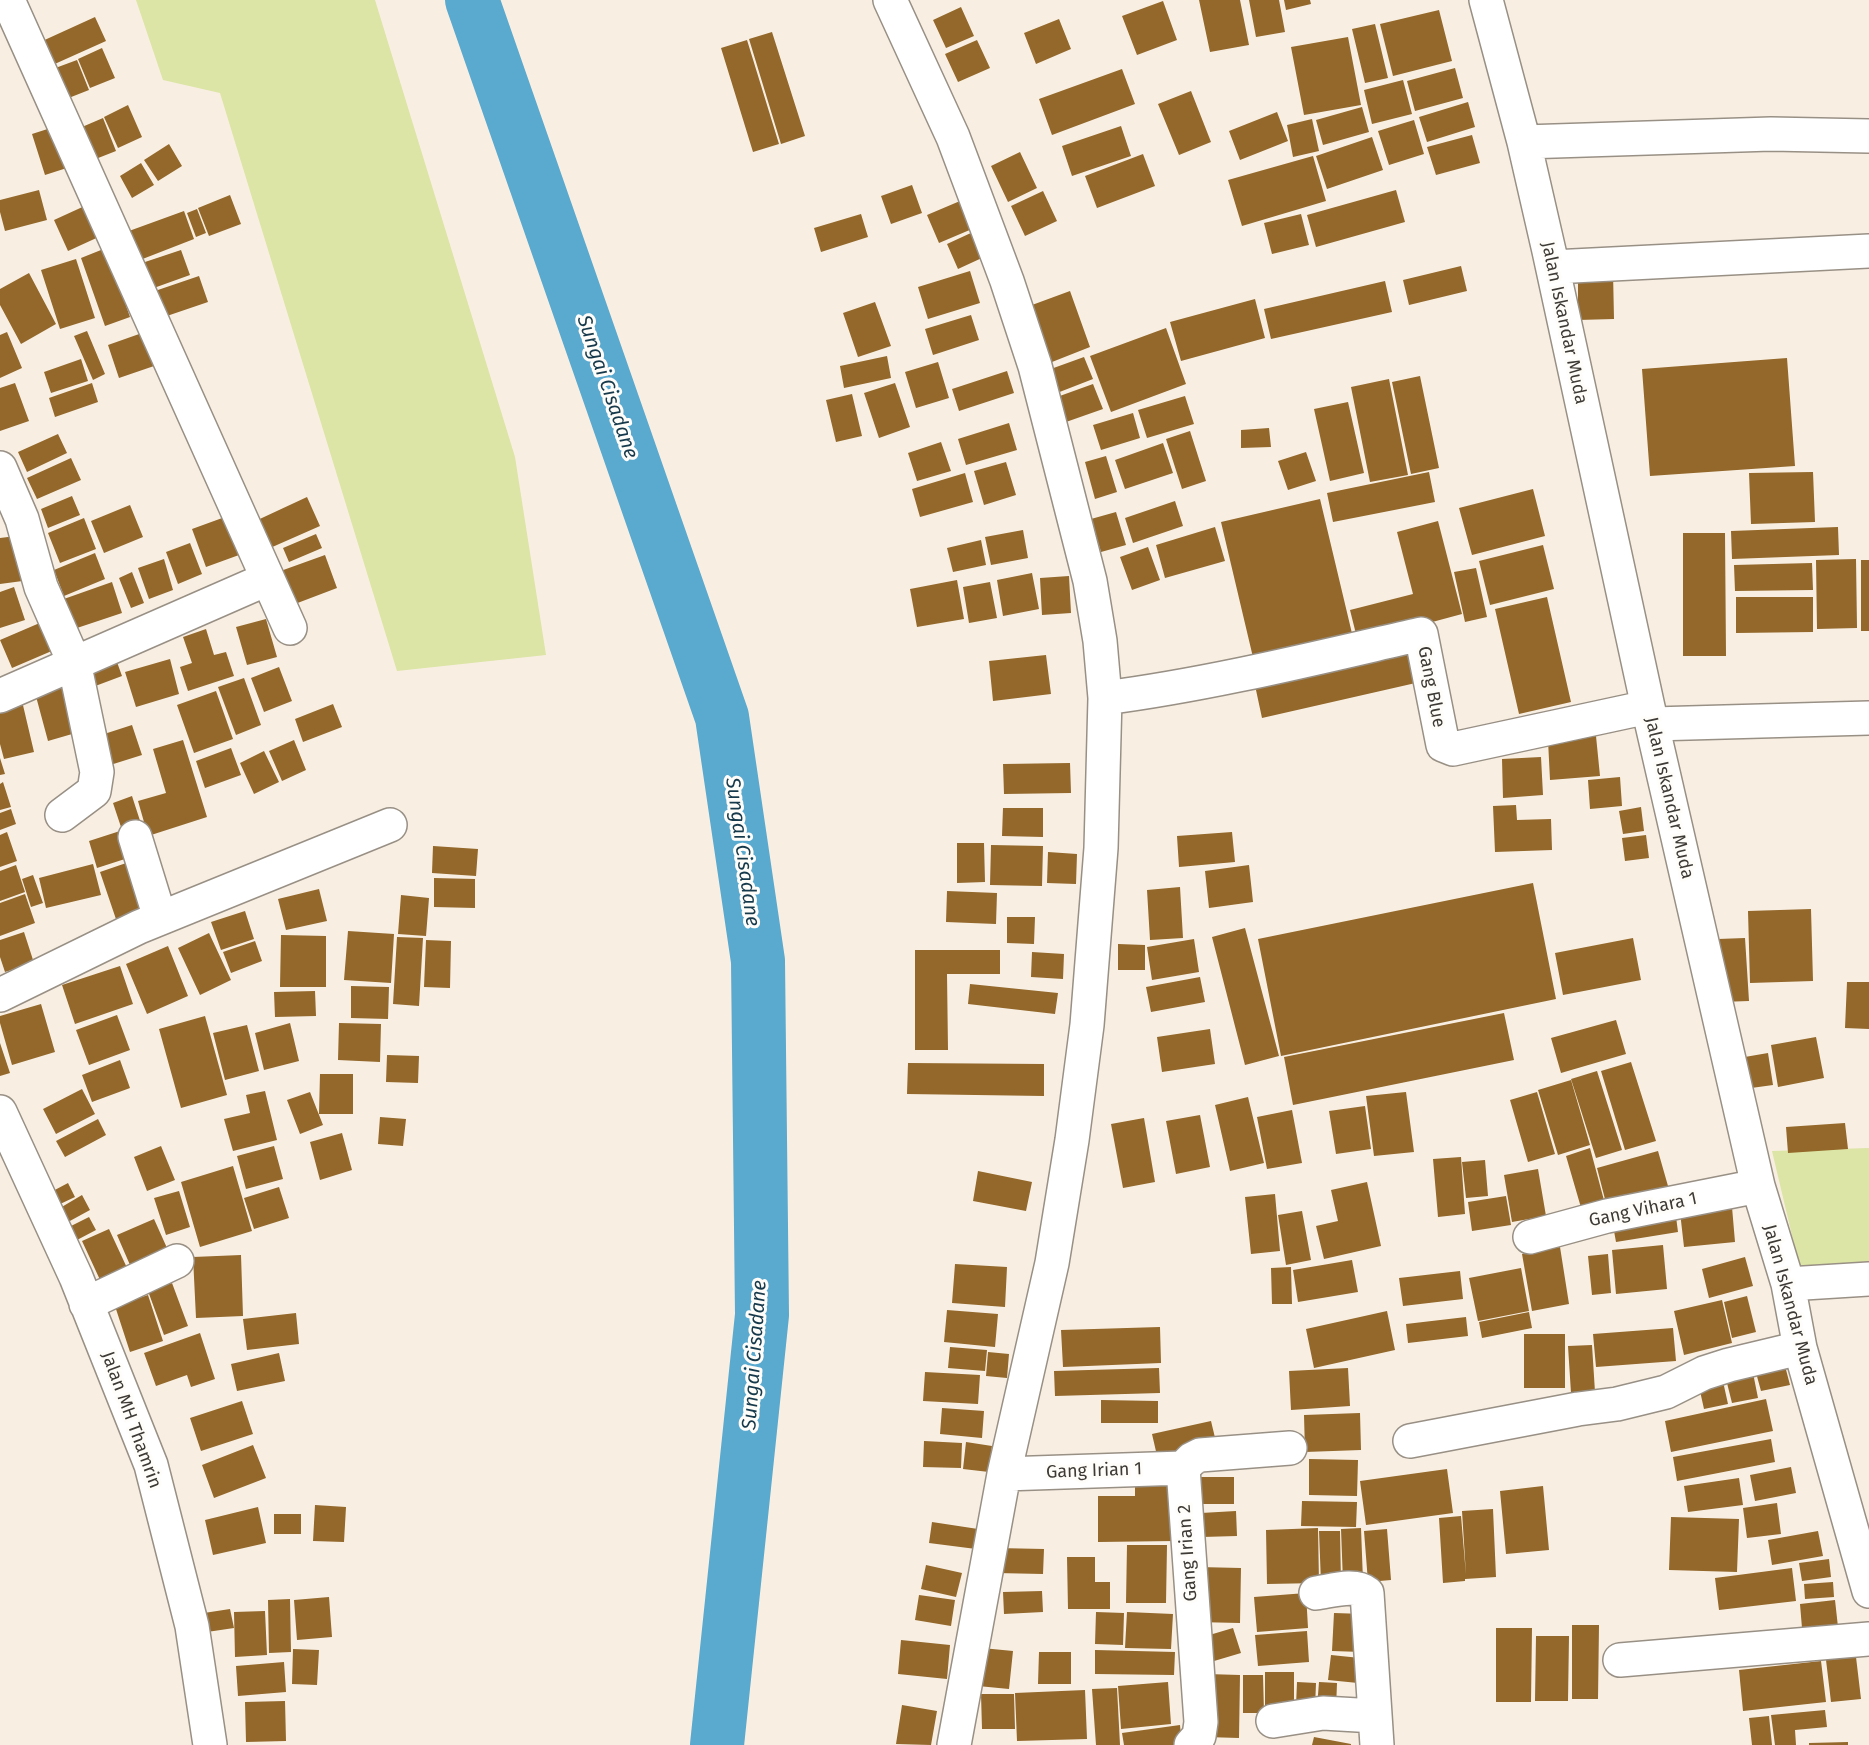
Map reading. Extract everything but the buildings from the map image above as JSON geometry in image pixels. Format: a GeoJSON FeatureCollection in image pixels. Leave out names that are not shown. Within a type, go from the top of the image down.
{"type":"FeatureCollection","features":[{"type":"Feature","properties":{"kind":"street"},"geometry":{"type":"LineString","coordinates":[[8,0],[290,628]]}},
{"type":"Feature","properties":{"kind":"street"},"geometry":{"type":"LineString","coordinates":[[890,0],[953,137],[1007,281],[1035,366],[1090,581],[1101,640],[1105,698],[1101,848],[1087,1025],[1072,1140],[1052,1263],[1004,1474],[954,1745]]}},
{"type":"Feature","properties":{"kind":"street","name":"Jalan Iskandar Muda"},"geometry":{"type":"LineString","coordinates":[[1486,0],[1524,142],[1650,716],[1758,1186],[1788,1284],[1800,1348],[1869,1591]]}},
{"type":"Feature","properties":{"kind":"street"},"geometry":{"type":"LineString","coordinates":[[1524,142],[1771,134],[1869,136]]}},
{"type":"Feature","properties":{"kind":"street"},"geometry":{"type":"LineString","coordinates":[[1552,267],[1869,251]]}},
{"type":"Feature","properties":{"kind":"street"},"geometry":{"type":"LineString","coordinates":[[0,468],[22,519],[41,587],[74,662],[97,772],[94,791],[62,815]]}},
{"type":"Feature","properties":{"kind":"street"},"geometry":{"type":"LineString","coordinates":[[0,696],[267,579]]}},
{"type":"Feature","properties":{"kind":"street","name":"Gang Blue"},"geometry":{"type":"LineString","coordinates":[[1105,698],[1154,692],[1252,673],[1420,634],[1443,745],[1447,748],[1650,716]]}},
{"type":"Feature","properties":{"kind":"street"},"geometry":{"type":"LineString","coordinates":[[1650,716],[1869,718]]}},
{"type":"Feature","properties":{"kind":"street"},"geometry":{"type":"LineString","coordinates":[[0,995],[159,918],[390,825]]}},
{"type":"Feature","properties":{"kind":"street"},"geometry":{"type":"LineString","coordinates":[[135,837],[159,918]]}},
{"type":"Feature","properties":{"kind":"street","name":"Jalan MH Thamrin"},"geometry":{"type":"LineString","coordinates":[[0,1112],[86,1304],[151,1465],[192,1626],[210,1745]]}},
{"type":"Feature","properties":{"kind":"street","name":"Gang Vihara 1"},"geometry":{"type":"LineString","coordinates":[[1530,1237],[1607,1216],[1758,1186]]}},
{"type":"Feature","properties":{"kind":"street"},"geometry":{"type":"LineString","coordinates":[[86,1304],[177,1261]]}},
{"type":"Feature","properties":{"kind":"street"},"geometry":{"type":"LineString","coordinates":[[1788,1284],[1869,1279]]}},
{"type":"Feature","properties":{"kind":"street"},"geometry":{"type":"LineString","coordinates":[[1410,1441],[1578,1409],[1617,1404],[1666,1392],[1704,1373],[1729,1365],[1800,1348]]}},
{"type":"Feature","properties":{"kind":"street"},"geometry":{"type":"LineString","coordinates":[[1183,1468],[1200,1455],[1290,1448]]}},
{"type":"Feature","properties":{"kind":"street","name":"Gang Irian 1"},"geometry":{"type":"LineString","coordinates":[[1004,1474],[1183,1468]]}},
{"type":"Feature","properties":{"kind":"street","name":"Gang Irian 2"},"geometry":{"type":"LineString","coordinates":[[1183,1468],[1201,1722],[1198,1736],[1191,1745]]}},
{"type":"Feature","properties":{"kind":"street"},"geometry":{"type":"LineString","coordinates":[[1274,1721],[1323,1713],[1376,1731],[1367,1593],[1363,1589],[1353,1588],[1316,1593]]}},
{"type":"Feature","properties":{"kind":"street"},"geometry":{"type":"LineString","coordinates":[[1620,1660],[1869,1639]]}},
{"type":"Feature","properties":{"kind":"green space"},"geometry":{"type":"Polygon","coordinates":[[[136,0],[375,0],[515,457],[546,655],[397,671],[220,93],[163,80],[136,0]]]}},
{"type":"Feature","properties":{"kind":"green space"},"geometry":{"type":"Polygon","coordinates":[[[1869,1148],[1869,1283],[1804,1286],[1772,1151],[1869,1148]]]}},
{"type":"Feature","properties":{"kind":"waterway","name":"Sungai Cisadane"},"geometry":{"type":"LineString","coordinates":[[472,0],[722,717],[758,961],[762,1315],[717,1745]]}}]}
